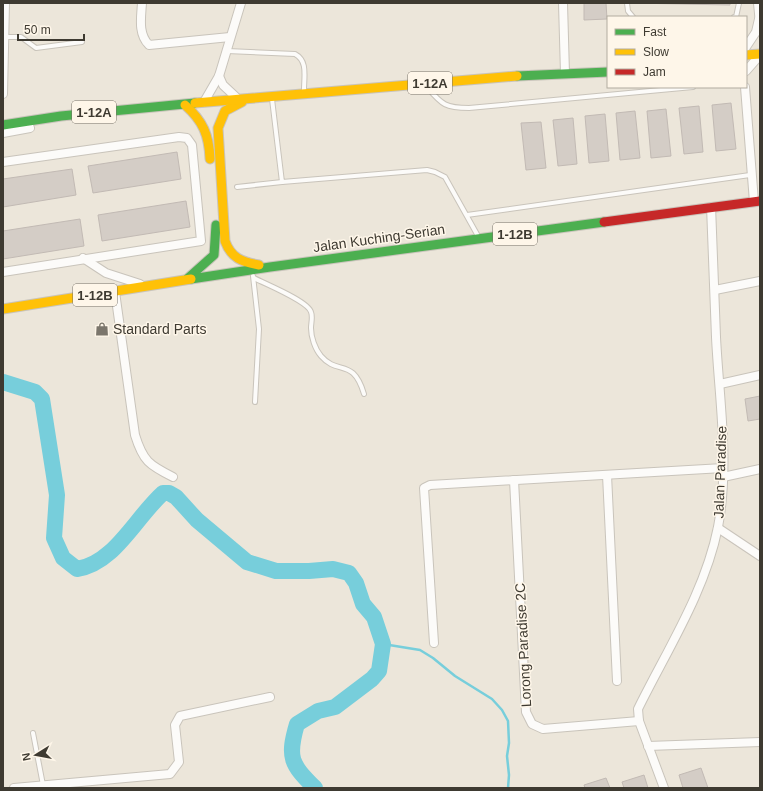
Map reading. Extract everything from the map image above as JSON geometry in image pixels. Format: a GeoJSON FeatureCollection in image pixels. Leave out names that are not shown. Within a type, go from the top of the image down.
{"type":"FeatureCollection","features":[{"type":"Feature","properties":{"kind":"highway"},"geometry":{"type":"LineString","coordinates":[[747,55],[760,55]]}},
{"type":"Feature","properties":{"kind":"highway","name":"1-12A"},"geometry":{"type":"LineString","coordinates":[[3,125],[61,116],[238,99],[496,77],[607,72]]}},
{"type":"Feature","properties":{"kind":"highway"},"geometry":{"type":"LineString","coordinates":[[252,98],[227,108],[221,115],[218,128],[225,241],[232,257],[241,262],[270,267]]}},
{"type":"Feature","properties":{"kind":"highway"},"geometry":{"type":"LineString","coordinates":[[185,105],[198,115],[206,127],[209,144],[216,238],[214,255],[186,280]]}},
{"type":"Feature","properties":{"kind":"highway","name":"Jalan Kuching-Serian"},"geometry":{"type":"LineString","coordinates":[[3,309],[186,280],[253,274],[270,267],[757,201]]}},
{"type":"Feature","properties":{"kind":"street"},"geometry":{"type":"LineString","coordinates":[[3,94],[6,3]]}},
{"type":"Feature","properties":{"kind":"street"},"geometry":{"type":"LineString","coordinates":[[142,3],[141,32],[142,38],[149,45],[230,37]]}},
{"type":"Feature","properties":{"kind":"street"},"geometry":{"type":"LineString","coordinates":[[204,103],[219,76],[241,3]]}},
{"type":"Feature","properties":{"kind":"street"},"geometry":{"type":"LineString","coordinates":[[562,3],[565,74]]}},
{"type":"Feature","properties":{"kind":"street"},"geometry":{"type":"LineString","coordinates":[[747,46],[756,32],[759,23],[758,3]]}},
{"type":"Feature","properties":{"kind":"street"},"geometry":{"type":"LineString","coordinates":[[747,70],[760,55]]}},
{"type":"Feature","properties":{"kind":"street"},"geometry":{"type":"LineString","coordinates":[[219,76],[223,85],[238,99]]}},
{"type":"Feature","properties":{"kind":"street"},"geometry":{"type":"LineString","coordinates":[[745,88],[750,175],[757,201]]}},
{"type":"Feature","properties":{"kind":"street"},"geometry":{"type":"LineString","coordinates":[[3,133],[66,121],[113,116],[156,108]]}},
{"type":"Feature","properties":{"kind":"street"},"geometry":{"type":"LineString","coordinates":[[3,162],[179,137],[187,138],[192,145],[200,241]]}},
{"type":"Feature","properties":{"kind":"street","name":"Jalan Paradise"},"geometry":{"type":"LineString","coordinates":[[664,788],[639,721],[638,709],[694,600],[718,528],[722,500],[723,468],[720,384],[716,337],[716,290],[711,207]]}},
{"type":"Feature","properties":{"kind":"street"},"geometry":{"type":"LineString","coordinates":[[3,272],[83,258],[216,238]]}},
{"type":"Feature","properties":{"kind":"street"},"geometry":{"type":"LineString","coordinates":[[83,258],[106,273],[147,287]]}},
{"type":"Feature","properties":{"kind":"street"},"geometry":{"type":"LineString","coordinates":[[716,290],[760,281]]}},
{"type":"Feature","properties":{"kind":"street"},"geometry":{"type":"LineString","coordinates":[[115,292],[135,435],[140,453],[150,465],[172,477]]}},
{"type":"Feature","properties":{"kind":"street"},"geometry":{"type":"LineString","coordinates":[[720,384],[760,375]]}},
{"type":"Feature","properties":{"kind":"street"},"geometry":{"type":"LineString","coordinates":[[434,643],[423,498],[424,488],[430,485],[723,468]]}},
{"type":"Feature","properties":{"kind":"street"},"geometry":{"type":"LineString","coordinates":[[723,477],[760,469]]}},
{"type":"Feature","properties":{"kind":"street"},"geometry":{"type":"LineString","coordinates":[[607,475],[617,681]]}},
{"type":"Feature","properties":{"kind":"street","name":"Lorong Paradise 2C"},"geometry":{"type":"LineString","coordinates":[[514,480],[526,712],[532,724],[543,729],[639,721]]}},
{"type":"Feature","properties":{"kind":"street"},"geometry":{"type":"LineString","coordinates":[[718,528],[760,556]]}},
{"type":"Feature","properties":{"kind":"street"},"geometry":{"type":"LineString","coordinates":[[14,788],[170,774],[179,762],[175,725],[180,716],[270,697]]}},
{"type":"Feature","properties":{"kind":"street"},"geometry":{"type":"LineString","coordinates":[[648,746],[760,743]]}},
{"type":"Feature","properties":{"kind":"lane"},"geometry":{"type":"LineString","coordinates":[[627,3],[628,11],[632,16]]}},
{"type":"Feature","properties":{"kind":"lane"},"geometry":{"type":"LineString","coordinates":[[736,16],[739,3]]}},
{"type":"Feature","properties":{"kind":"lane"},"geometry":{"type":"LineString","coordinates":[[4,37],[22,37],[36,48],[82,42]]}},
{"type":"Feature","properties":{"kind":"lane"},"geometry":{"type":"LineString","coordinates":[[227,51],[295,54],[304,62],[304,94]]}},
{"type":"Feature","properties":{"kind":"lane"},"geometry":{"type":"LineString","coordinates":[[424,83],[439,101],[452,108],[469,108],[682,88]]}},
{"type":"Feature","properties":{"kind":"lane"},"geometry":{"type":"LineString","coordinates":[[272,97],[282,182]]}},
{"type":"Feature","properties":{"kind":"lane"},"geometry":{"type":"LineString","coordinates":[[237,187],[427,170],[445,177],[479,239]]}},
{"type":"Feature","properties":{"kind":"lane"},"geometry":{"type":"LineString","coordinates":[[467,215],[750,175]]}},
{"type":"Feature","properties":{"kind":"lane"},"geometry":{"type":"LineString","coordinates":[[253,274],[309,308],[312,313],[312,339],[320,355],[325,360],[353,372],[360,381],[364,394]]}},
{"type":"Feature","properties":{"kind":"lane"},"geometry":{"type":"LineString","coordinates":[[253,274],[259,329],[255,402]]}},
{"type":"Feature","properties":{"kind":"lane"},"geometry":{"type":"LineString","coordinates":[[33,733],[43,786]]}},
{"type":"Feature","properties":{"kind":"building"},"geometry":{"type":"Polygon","coordinates":[[[584,3],[606,3],[607,19],[584,20],[584,3]]]}},
{"type":"Feature","properties":{"kind":"building"},"geometry":{"type":"Polygon","coordinates":[[[632,3],[730,3],[730,5],[632,3]]]}},
{"type":"Feature","properties":{"kind":"building"},"geometry":{"type":"Polygon","coordinates":[[[731,103],[736,149],[716,151],[712,105],[731,103]]]}},
{"type":"Feature","properties":{"kind":"building"},"geometry":{"type":"Polygon","coordinates":[[[699,106],[703,152],[684,154],[679,108],[699,106]]]}},
{"type":"Feature","properties":{"kind":"building"},"geometry":{"type":"Polygon","coordinates":[[[666,109],[671,156],[651,158],[647,111],[666,109]]]}},
{"type":"Feature","properties":{"kind":"building"},"geometry":{"type":"Polygon","coordinates":[[[635,111],[640,158],[620,160],[616,113],[635,111]]]}},
{"type":"Feature","properties":{"kind":"building"},"geometry":{"type":"Polygon","coordinates":[[[605,114],[609,161],[589,163],[585,116],[605,114]]]}},
{"type":"Feature","properties":{"kind":"building"},"geometry":{"type":"Polygon","coordinates":[[[573,118],[577,164],[558,166],[553,120],[573,118]]]}},
{"type":"Feature","properties":{"kind":"building"},"geometry":{"type":"Polygon","coordinates":[[[541,122],[546,168],[526,170],[521,123],[541,122]]]}},
{"type":"Feature","properties":{"kind":"building"},"geometry":{"type":"Polygon","coordinates":[[[177,152],[181,179],[93,193],[88,166],[177,152]]]}},
{"type":"Feature","properties":{"kind":"building"},"geometry":{"type":"Polygon","coordinates":[[[72,169],[76,195],[3,207],[3,179],[72,169]]]}},
{"type":"Feature","properties":{"kind":"building"},"geometry":{"type":"Polygon","coordinates":[[[186,201],[190,227],[102,241],[98,215],[186,201]]]}},
{"type":"Feature","properties":{"kind":"building"},"geometry":{"type":"Polygon","coordinates":[[[80,219],[84,246],[3,259],[3,231],[80,219]]]}},
{"type":"Feature","properties":{"kind":"building"},"geometry":{"type":"Polygon","coordinates":[[[760,396],[760,419],[748,421],[745,399],[760,396]]]}},
{"type":"Feature","properties":{"kind":"building"},"geometry":{"type":"Polygon","coordinates":[[[701,768],[708,788],[683,788],[679,775],[701,768]]]}},
{"type":"Feature","properties":{"kind":"building"},"geometry":{"type":"Polygon","coordinates":[[[644,775],[648,788],[624,788],[622,782],[644,775]]]}},
{"type":"Feature","properties":{"kind":"building"},"geometry":{"type":"Polygon","coordinates":[[[606,778],[610,788],[585,788],[584,785],[606,778]]]}},
{"type":"Feature","properties":{"kind":"waterway"},"geometry":{"type":"LineString","coordinates":[[3,382],[35,392],[42,399],[57,495],[54,538],[63,558],[77,569],[90,565],[113,549],[153,503],[163,493],[169,493],[176,497],[197,520],[247,562],[276,571],[333,569],[349,573],[356,583],[363,604],[374,617],[383,644],[379,671],[372,679],[335,707],[318,711],[297,724],[292,745],[293,760],[301,773],[315,788]]}},
{"type":"Feature","properties":{"kind":"waterway"},"geometry":{"type":"LineString","coordinates":[[383,644],[420,650],[433,658],[455,676],[492,699],[502,710],[508,721],[508,788]]}},
{"type":"Feature","properties":{"kind":"traffic: fast"},"geometry":{"type":"LineString","coordinates":[[517,76],[607,72]]}},
{"type":"Feature","properties":{"kind":"traffic: fast"},"geometry":{"type":"LineString","coordinates":[[3,125],[61,116],[195,103]]}},
{"type":"Feature","properties":{"kind":"traffic: fast"},"geometry":{"type":"LineString","coordinates":[[191,279],[604,222]]}},
{"type":"Feature","properties":{"kind":"traffic: fast"},"geometry":{"type":"LineString","coordinates":[[187,279],[214,255],[216,225]]}},
{"type":"Feature","properties":{"kind":"traffic: slow"},"geometry":{"type":"LineString","coordinates":[[747,55],[760,54]]}},
{"type":"Feature","properties":{"kind":"traffic: slow"},"geometry":{"type":"LineString","coordinates":[[195,103],[517,76]]}},
{"type":"Feature","properties":{"kind":"traffic: slow"},"geometry":{"type":"LineString","coordinates":[[242,102],[225,111],[218,128],[225,241],[230,252],[242,261],[259,265]]}},
{"type":"Feature","properties":{"kind":"traffic: slow"},"geometry":{"type":"LineString","coordinates":[[185,105],[201,123],[204,129],[210,159]]}},
{"type":"Feature","properties":{"kind":"traffic: slow"},"geometry":{"type":"LineString","coordinates":[[3,309],[191,279]]}},
{"type":"Feature","properties":{"kind":"traffic: jam"},"geometry":{"type":"LineString","coordinates":[[604,222],[760,201]]}},
{"type":"Feature","properties":{"kind":"place","name":"Standard Parts"},"geometry":{"type":"Point","coordinates":[102,329]}}]}
